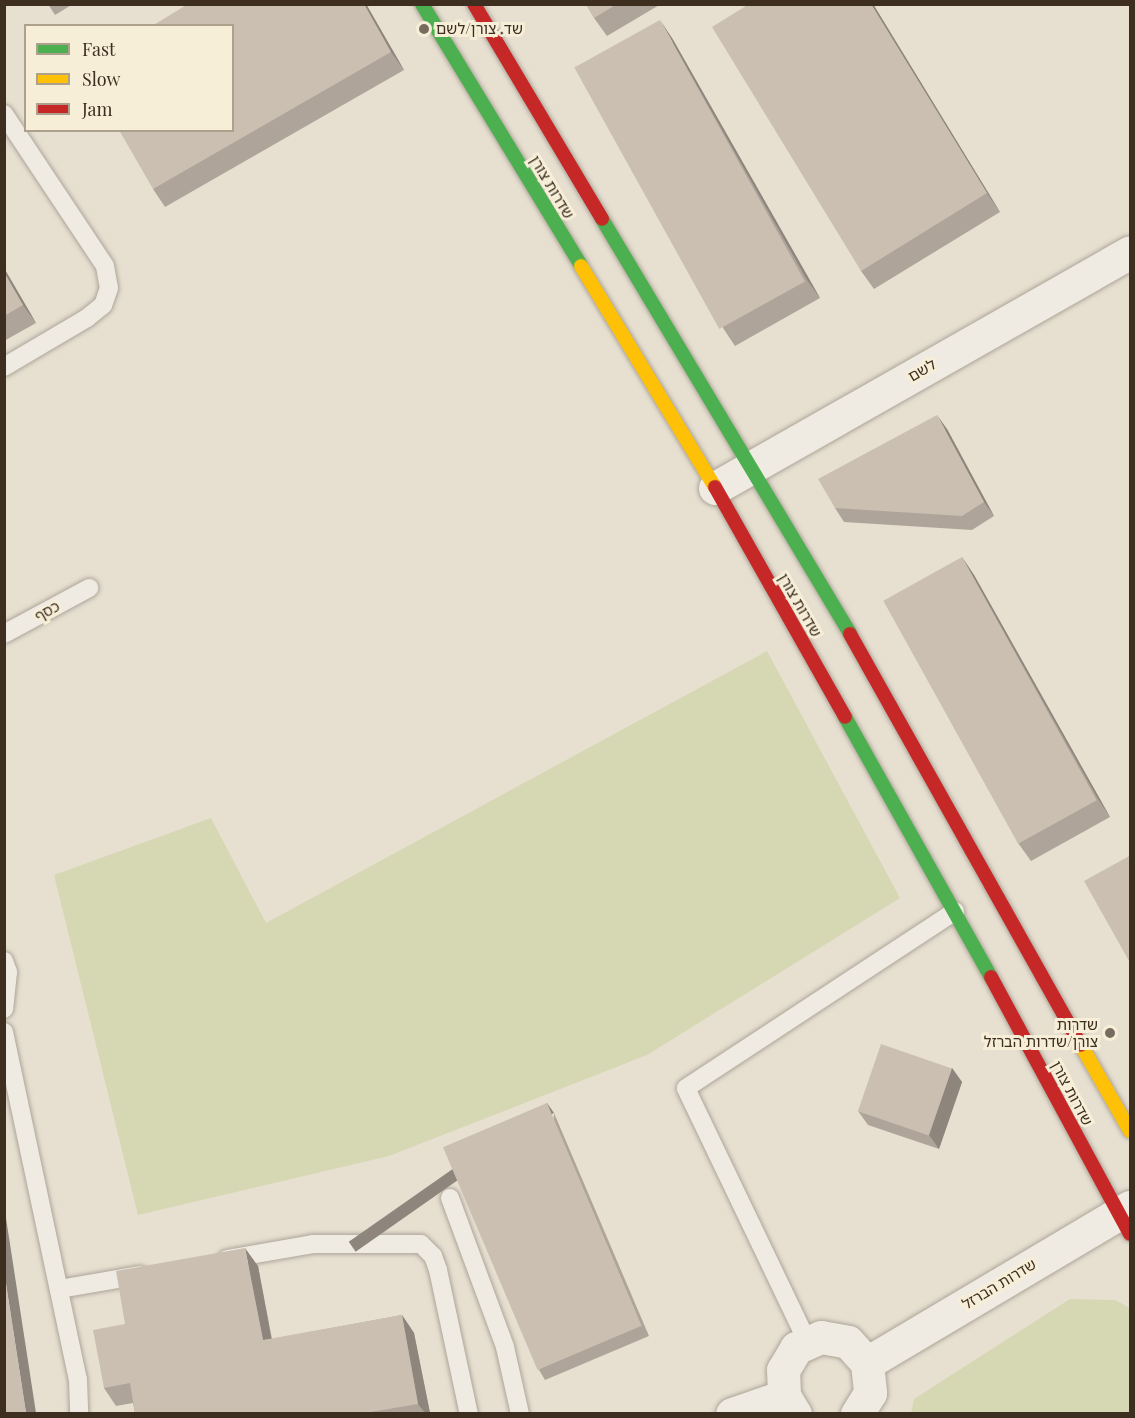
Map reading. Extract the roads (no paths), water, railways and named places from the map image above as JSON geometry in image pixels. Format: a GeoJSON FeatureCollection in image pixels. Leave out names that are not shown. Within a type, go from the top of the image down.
{"type":"FeatureCollection","features":[{"type":"Feature","properties":{"kind":"street","name":"שדרות צורן"},"geometry":{"type":"LineString","coordinates":[[422,4],[715,488],[1126,1218]]}},
{"type":"Feature","properties":{"kind":"street","name":"שדרות צורן"},"geometry":{"type":"LineString","coordinates":[[474,4],[859,649],[1131,1131]]}},
{"type":"Feature","properties":{"kind":"street","name":"לשם"},"geometry":{"type":"LineString","coordinates":[[715,488],[1131,252]]}},
{"type":"Feature","properties":{"kind":"street","name":"שדרות הברזל"},"geometry":{"type":"LineString","coordinates":[[867,1363],[1126,1218]]}},
{"type":"Feature","properties":{"kind":"street"},"geometry":{"type":"LineString","coordinates":[[732,1413],[789,1405],[783,1370],[796,1348],[807,1341],[835,1337],[860,1351],[867,1363],[870,1393],[858,1413]]}},
{"type":"Feature","properties":{"kind":"lane"},"geometry":{"type":"LineString","coordinates":[[4,114],[105,266],[109,288],[103,305],[87,318],[4,367]]}},
{"type":"Feature","properties":{"kind":"lane","name":"כסף"},"geometry":{"type":"LineString","coordinates":[[4,634],[89,588]]}},
{"type":"Feature","properties":{"kind":"lane"},"geometry":{"type":"LineString","coordinates":[[807,1341],[686,1088],[955,911]]}},
{"type":"Feature","properties":{"kind":"lane"},"geometry":{"type":"LineString","coordinates":[[4,961],[8,972],[4,1009]]}},
{"type":"Feature","properties":{"kind":"lane"},"geometry":{"type":"LineString","coordinates":[[5,1041],[78,1379],[80,1413]]}},
{"type":"Feature","properties":{"kind":"lane"},"geometry":{"type":"LineString","coordinates":[[450,1198],[501,1338],[520,1413]]}},
{"type":"Feature","properties":{"kind":"lane"},"geometry":{"type":"LineString","coordinates":[[209,1262],[313,1244],[421,1244],[433,1256],[438,1270],[469,1413]]}},
{"type":"Feature","properties":{"kind":"lane"},"geometry":{"type":"LineString","coordinates":[[59,1289],[163,1270]]}},
{"type":"Feature","properties":{"kind":"place","name":"שד. צורן/לשם"},"geometry":{"type":"Point","coordinates":[424,29]}},
{"type":"Feature","properties":{"kind":"place","name":"שדרות צורן/שדרות הברזל"},"geometry":{"type":"Point","coordinates":[1110,1033]}}]}
